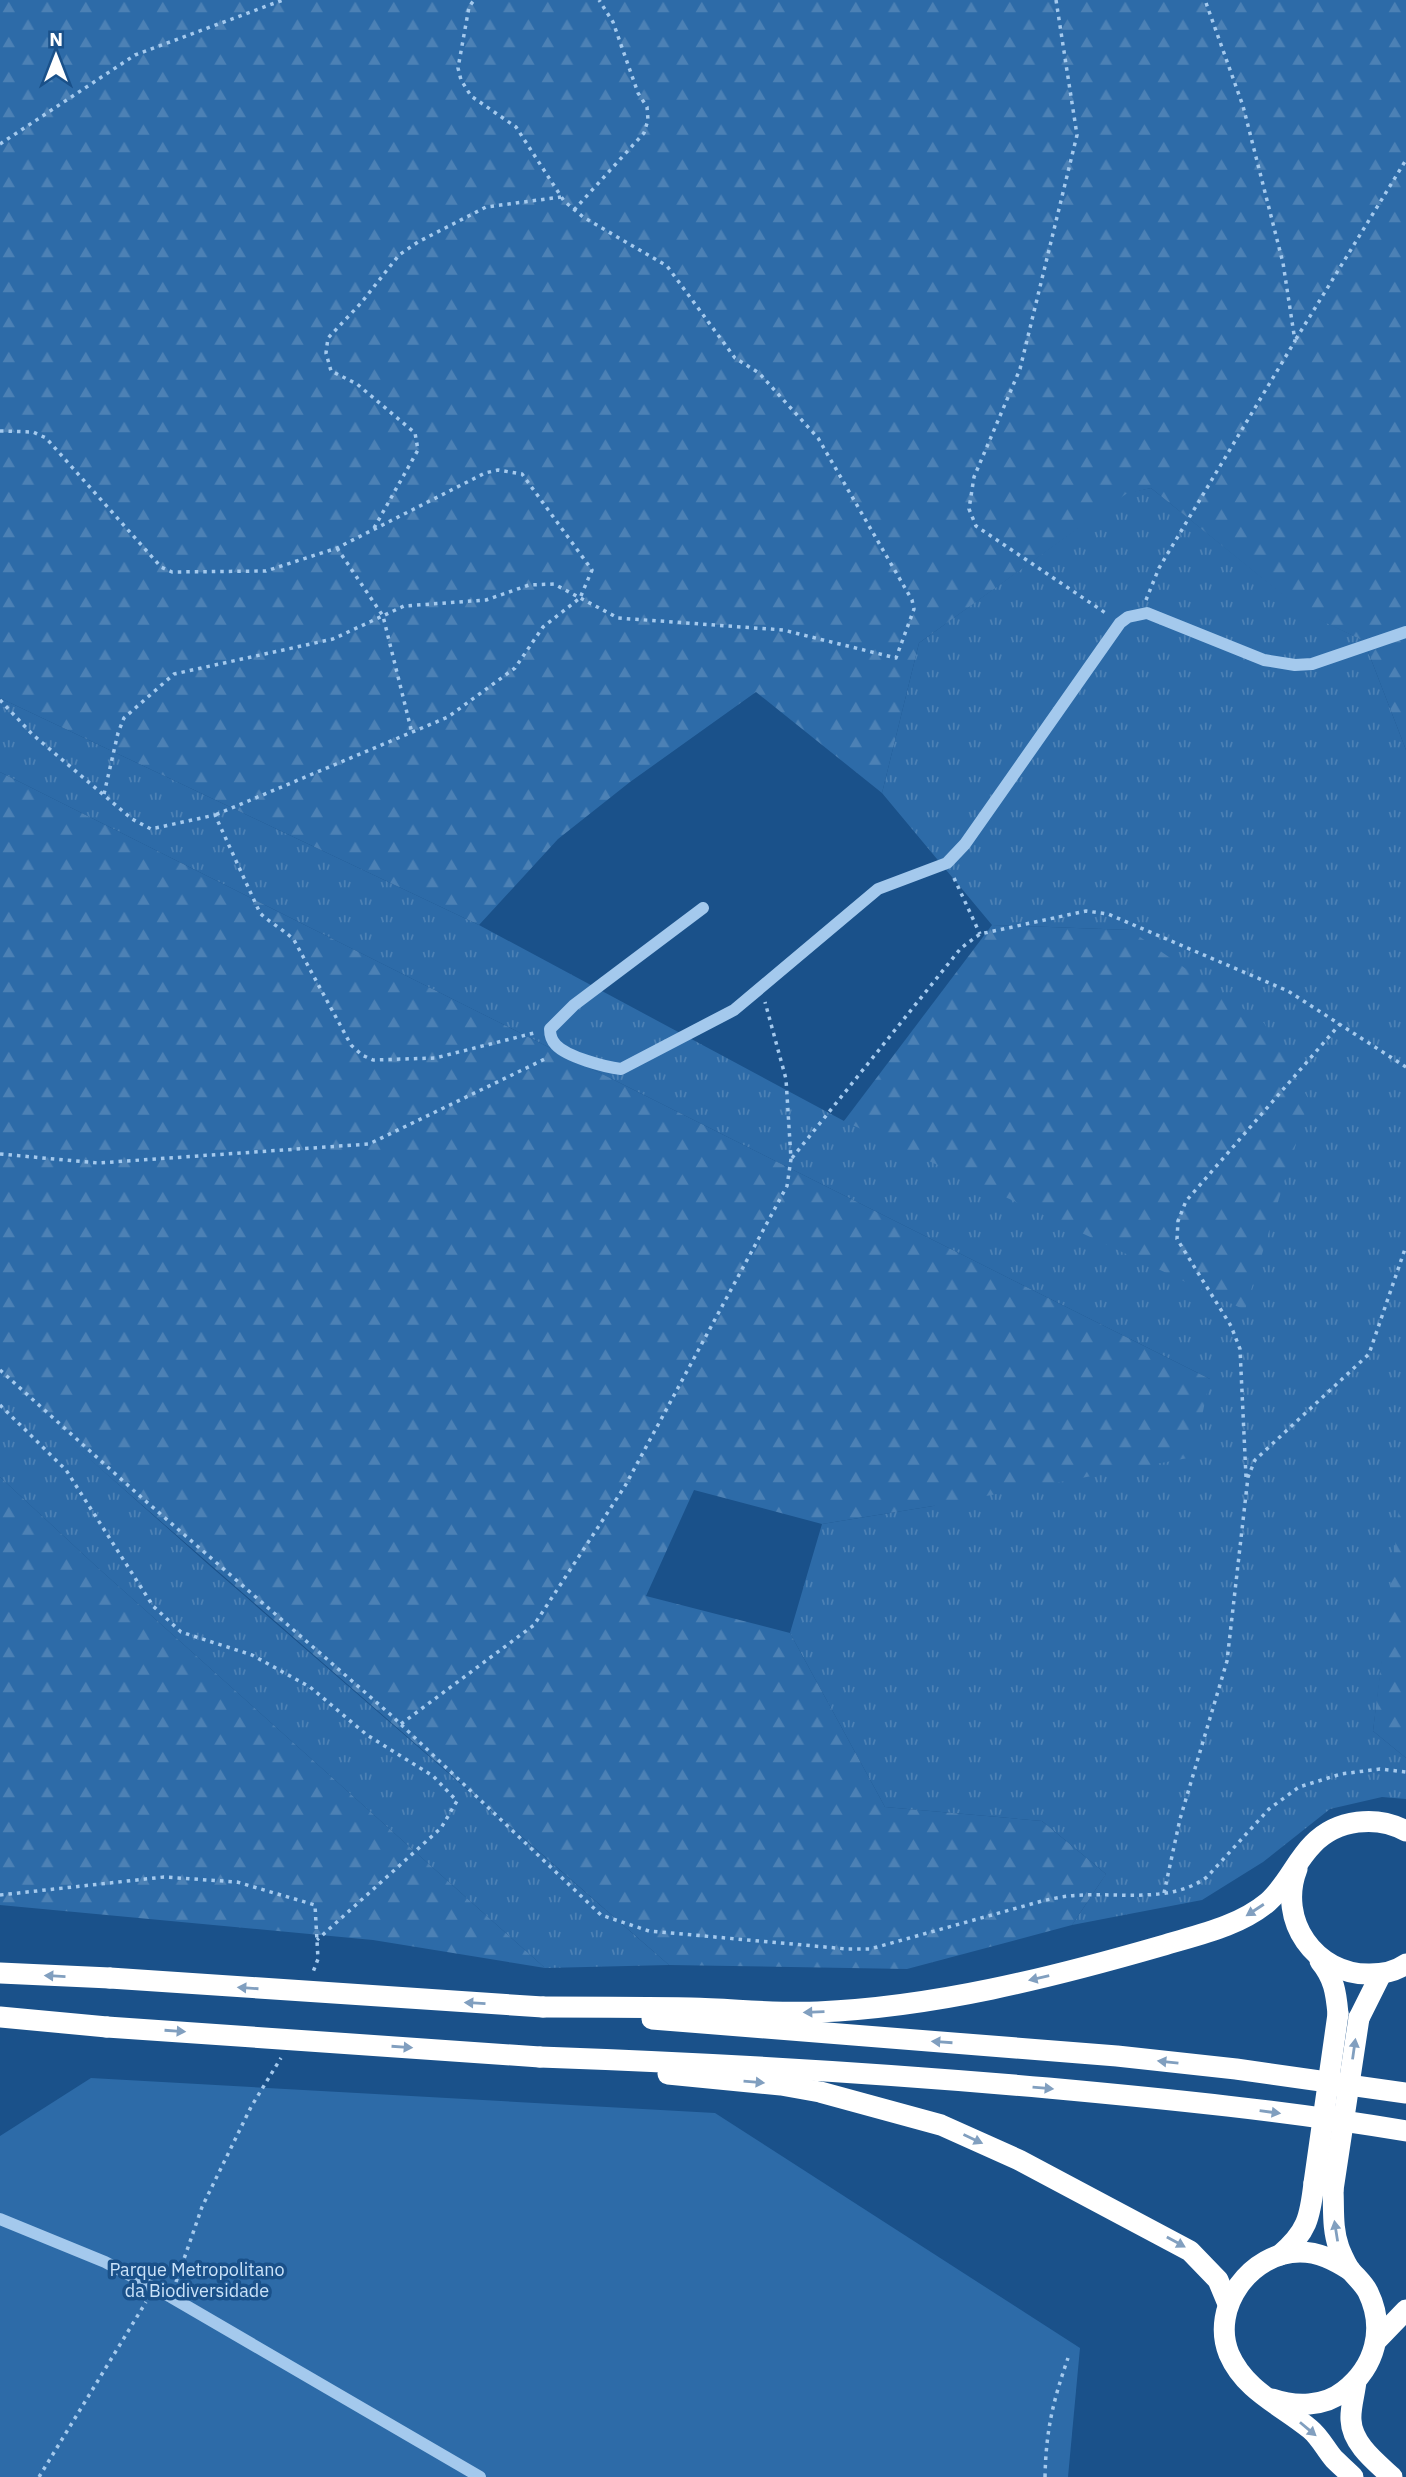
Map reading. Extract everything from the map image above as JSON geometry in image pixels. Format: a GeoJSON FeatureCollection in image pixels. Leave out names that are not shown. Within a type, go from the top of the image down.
{"type":"FeatureCollection","features":[{"type":"Feature","properties":{"kind":"highway"},"geometry":{"type":"LineString","coordinates":[[543,2007],[818,2012],[979,1992],[1144,1951],[1235,1923],[1268,1902],[1314,1843],[1331,1830],[1352,1822],[1375,1821],[1396,1826],[1406,1832]]}},
{"type":"Feature","properties":{"kind":"highway"},"geometry":{"type":"LineString","coordinates":[[1300,1860],[1293,1880],[1291,1901],[1294,1922],[1304,1940],[1330,1972],[1348,2016]]}},
{"type":"Feature","properties":{"kind":"highway"},"geometry":{"type":"LineString","coordinates":[[1304,1940],[1318,1956],[1337,1968],[1359,1974],[1381,1974],[1406,1964]]}},
{"type":"Feature","properties":{"kind":"highway"},"geometry":{"type":"LineString","coordinates":[[0,1973],[543,2007],[695,2024],[1117,2056],[1236,2069],[1406,2093]]}},
{"type":"Feature","properties":{"kind":"highway"},"geometry":{"type":"LineString","coordinates":[[1280,2255],[1297,2241],[1324,2187],[1348,2016],[1381,1974]]}},
{"type":"Feature","properties":{"kind":"highway"},"geometry":{"type":"LineString","coordinates":[[0,2017],[540,2057],[706,2063],[988,2082],[1218,2105],[1406,2131]]}},
{"type":"Feature","properties":{"kind":"highway"},"geometry":{"type":"LineString","coordinates":[[540,2057],[781,2085],[881,2107],[941,2125],[1019,2161],[1190,2250],[1218,2280],[1228,2304]]}},
{"type":"Feature","properties":{"kind":"highway"},"geometry":{"type":"LineString","coordinates":[[1255,2390],[1275,2400],[1296,2405],[1318,2403],[1339,2395],[1356,2382],[1370,2362],[1377,2340],[1376,2314],[1367,2290],[1350,2270],[1339,2247],[1324,2187]]}},
{"type":"Feature","properties":{"kind":"highway"},"geometry":{"type":"LineString","coordinates":[[1350,2270],[1335,2260],[1298,2252],[1263,2262],[1248,2273],[1236,2288],[1228,2304],[1224,2328],[1228,2351],[1238,2372],[1255,2390],[1312,2431],[1334,2459],[1353,2477]]}},
{"type":"Feature","properties":{"kind":"highway"},"geometry":{"type":"LineString","coordinates":[[1377,2340],[1406,2310]]}},
{"type":"Feature","properties":{"kind":"highway"},"geometry":{"type":"LineString","coordinates":[[1356,2382],[1351,2421],[1356,2437],[1369,2456],[1392,2477]]}},
{"type":"Feature","properties":{"kind":"lane"},"geometry":{"type":"LineString","coordinates":[[703,908],[575,1006],[550,1029],[556,1046],[601,1067],[621,1069],[734,1010],[878,889],[947,863],[965,844],[1120,622],[1128,617],[1147,613],[1264,660],[1296,665],[1312,664],[1406,632]]}},
{"type":"Feature","properties":{"kind":"lane"},"geometry":{"type":"LineString","coordinates":[[0,2220],[105,2262],[171,2297],[480,2477]]}},
{"type":"Feature","properties":{"kind":"path"},"geometry":{"type":"LineString","coordinates":[[0,144],[135,55],[283,0]]}},
{"type":"Feature","properties":{"kind":"path"},"geometry":{"type":"LineString","coordinates":[[104,794],[124,718],[174,674],[333,639],[404,606],[486,600],[529,585],[554,584],[618,618],[783,630],[896,658],[915,609],[912,600],[818,438],[759,373],[735,358],[667,266],[583,217],[561,197],[516,127],[471,96],[457,68],[469,7],[474,0]]}},
{"type":"Feature","properties":{"kind":"path"},"geometry":{"type":"LineString","coordinates":[[574,209],[644,133],[648,120],[647,107],[638,93],[613,22],[599,0]]}},
{"type":"Feature","properties":{"kind":"path"},"geometry":{"type":"LineString","coordinates":[[1056,0],[1077,135],[1020,369],[974,477],[969,509],[976,526],[1120,622]]}},
{"type":"Feature","properties":{"kind":"path"},"geometry":{"type":"LineString","coordinates":[[1205,0],[1243,106],[1283,263],[1295,341]]}},
{"type":"Feature","properties":{"kind":"path"},"geometry":{"type":"LineString","coordinates":[[1140,614],[1159,568],[1406,160]]}},
{"type":"Feature","properties":{"kind":"path"},"geometry":{"type":"LineString","coordinates":[[373,530],[418,450],[415,433],[356,384],[331,371],[326,353],[328,338],[361,303],[399,255],[418,242],[486,207],[561,197]]}},
{"type":"Feature","properties":{"kind":"path"},"geometry":{"type":"LineString","coordinates":[[0,431],[33,432],[46,438],[161,567],[172,572],[266,571],[337,548],[485,473],[498,470],[522,474],[592,570],[580,598],[543,627],[515,668],[448,717],[215,815],[151,829],[132,819],[32,734],[0,700]]}},
{"type":"Feature","properties":{"kind":"path"},"geometry":{"type":"LineString","coordinates":[[337,548],[383,616],[412,733]]}},
{"type":"Feature","properties":{"kind":"path"},"geometry":{"type":"LineString","coordinates":[[215,815],[260,913],[294,940],[351,1045],[362,1055],[373,1060],[435,1058],[550,1029]]}},
{"type":"Feature","properties":{"kind":"path"},"geometry":{"type":"LineString","coordinates":[[947,863],[979,934]]}},
{"type":"Feature","properties":{"kind":"path"},"geometry":{"type":"LineString","coordinates":[[791,1159],[961,948],[979,934],[1086,911],[1108,914],[1288,991],[1406,1067]]}},
{"type":"Feature","properties":{"kind":"path"},"geometry":{"type":"LineString","coordinates":[[401,1724],[534,1625],[625,1486],[787,1186],[791,1159],[786,1079],[761,987]]}},
{"type":"Feature","properties":{"kind":"path"},"geometry":{"type":"LineString","coordinates":[[1164,1893],[1180,1819],[1227,1661],[1247,1486],[1240,1349],[1231,1326],[1177,1239],[1178,1221],[1186,1201],[1340,1024]]}},
{"type":"Feature","properties":{"kind":"path"},"geometry":{"type":"LineString","coordinates":[[0,1154],[97,1163],[369,1144],[563,1049]]}},
{"type":"Feature","properties":{"kind":"path"},"geometry":{"type":"LineString","coordinates":[[1247,1486],[1255,1460],[1369,1354],[1406,1246]]}},
{"type":"Feature","properties":{"kind":"path"},"geometry":{"type":"LineString","coordinates":[[0,1370],[401,1724],[601,1915],[649,1931],[870,1949],[1042,1901],[1070,1896],[1164,1893],[1197,1884],[1207,1877],[1269,1808],[1299,1787],[1341,1774],[1380,1769],[1406,1772]]}},
{"type":"Feature","properties":{"kind":"path"},"geometry":{"type":"LineString","coordinates":[[0,1405],[66,1470],[153,1606],[181,1632],[253,1655],[310,1687],[367,1735],[433,1776],[457,1801],[441,1828],[317,1940]]}},
{"type":"Feature","properties":{"kind":"path"},"geometry":{"type":"LineString","coordinates":[[0,1895],[164,1877],[237,1882],[315,1905],[317,1959]]}},
{"type":"Feature","properties":{"kind":"path"},"geometry":{"type":"LineString","coordinates":[[171,2297],[202,2207],[251,2107]]}},
{"type":"Feature","properties":{"kind":"path"},"geometry":{"type":"LineString","coordinates":[[39,2477],[155,2289]]}},
{"type":"Feature","properties":{"kind":"path"},"geometry":{"type":"LineString","coordinates":[[1045,2477],[1051,2408],[1068,2358]]}},
{"type":"Feature","properties":{"kind":"green space"},"geometry":{"type":"Polygon","coordinates":[[[0,0],[1406,0],[1406,750],[1364,641],[1305,613],[1151,488],[1126,494],[919,643],[882,793],[756,692],[630,782],[558,839],[479,925],[0,698],[0,0]]]}},
{"type":"Feature","properties":{"kind":"green space"},"geometry":{"type":"Polygon","coordinates":[[[1151,488],[1305,612],[1364,641],[1406,750],[1406,1474],[1373,1731],[1406,1758],[1406,1799],[1382,1797],[1330,1809],[1263,1862],[1202,1900],[1072,1925],[1106,1874],[1042,1821],[885,1807],[790,1633],[822,1524],[933,1506],[1210,1379],[0,772],[0,698],[479,925],[844,1121],[1130,930],[992,925],[882,793],[919,643],[1126,493],[1151,488]]]}},
{"type":"Feature","properties":{"kind":"green space"},"geometry":{"type":"Polygon","coordinates":[[[0,772],[1210,1379],[1193,1457],[822,1524],[694,1490],[646,1596],[790,1633],[885,1807],[1042,1821],[1106,1874],[1072,1925],[907,1969],[669,1965],[0,1381],[0,772]]]}},
{"type":"Feature","properties":{"kind":"green space"},"geometry":{"type":"Polygon","coordinates":[[[992,925],[1130,930],[1264,1023],[1309,1100],[1245,1310],[844,1121],[992,925]]]}},
{"type":"Feature","properties":{"kind":"green space"},"geometry":{"type":"Polygon","coordinates":[[[0,1379],[209,1565],[669,1965],[545,1968],[0,1477],[0,1379]]]}},
{"type":"Feature","properties":{"kind":"green space"},"geometry":{"type":"Polygon","coordinates":[[[1404,1472],[1406,1474],[1406,1758],[1373,1731],[1404,1472]]]}},
{"type":"Feature","properties":{"kind":"green space"},"geometry":{"type":"Polygon","coordinates":[[[0,1477],[545,1968],[373,1940],[0,1905],[0,1477]]]}},
{"type":"Feature","properties":{"kind":"green space","name":"Parque Metropolitano da Biodiversidade"},"geometry":{"type":"Polygon","coordinates":[[[91,2078],[715,2113],[1080,2348],[1068,2477],[0,2477],[0,2136],[91,2078]]]}}]}
